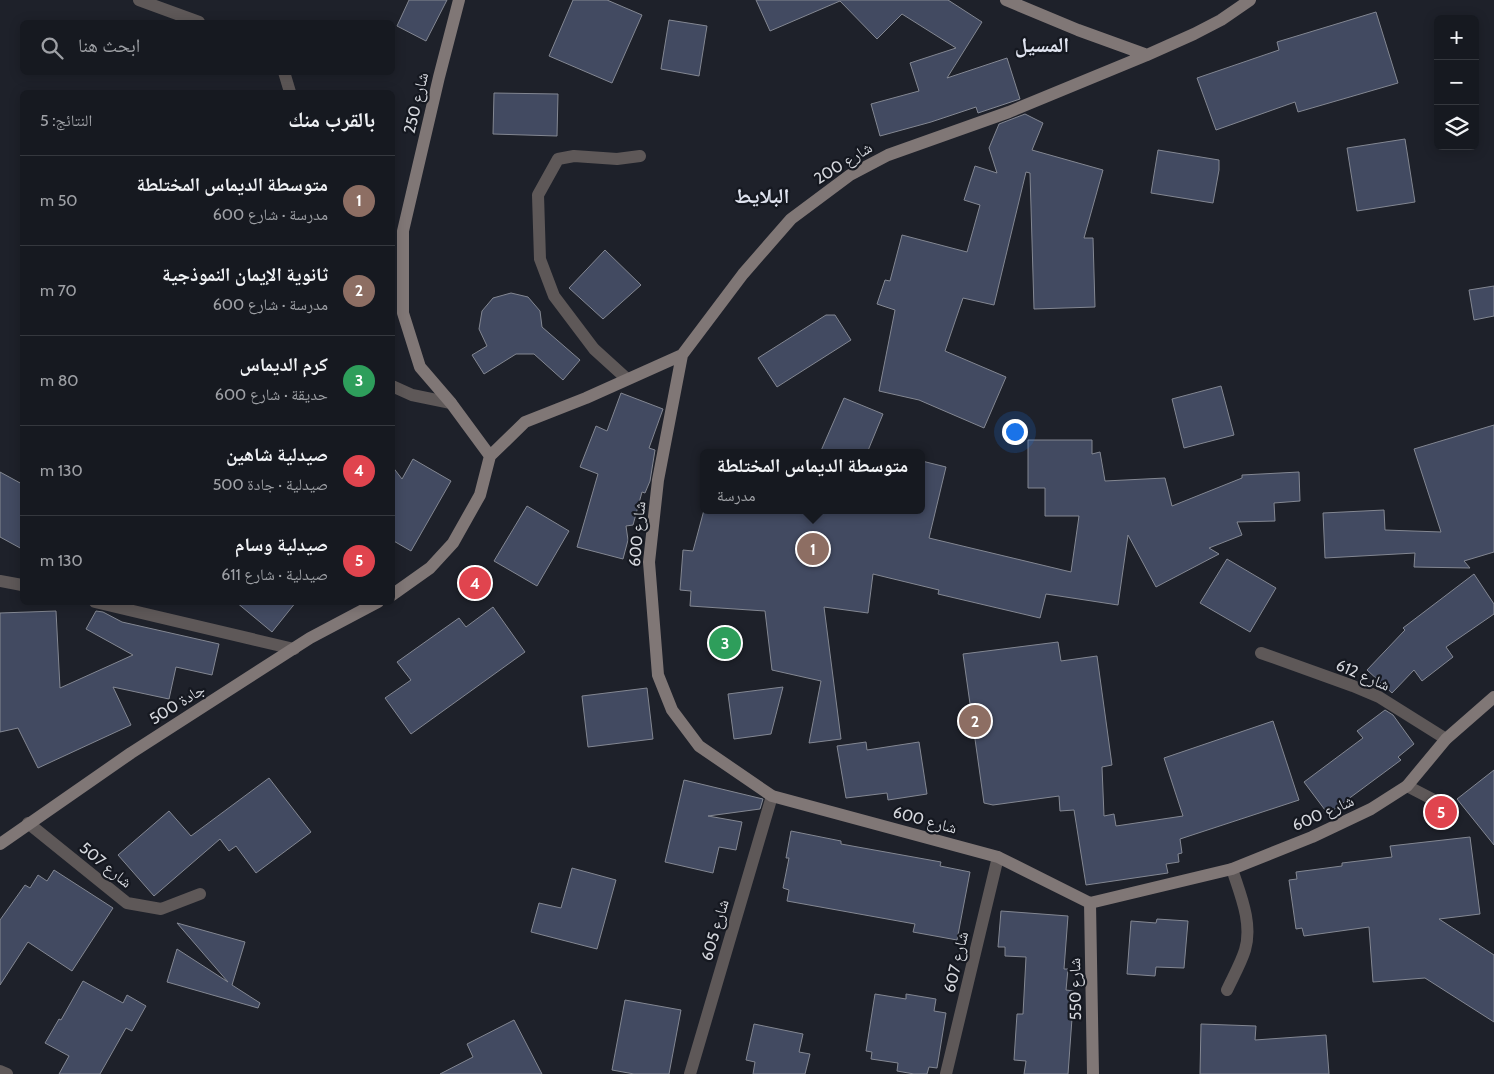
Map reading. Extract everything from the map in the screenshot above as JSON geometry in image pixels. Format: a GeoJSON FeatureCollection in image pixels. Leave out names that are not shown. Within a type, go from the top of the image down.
{"type":"FeatureCollection","features":[{"type":"Feature","properties":{"kind":"main road","name":"شارع 250"},"geometry":{"type":"LineString","coordinates":[[459,0],[402,231],[403,313],[420,368],[451,402],[490,456]]}},
{"type":"Feature","properties":{"kind":"main road"},"geometry":{"type":"LineString","coordinates":[[1006,0],[1078,30],[1147,55]]}},
{"type":"Feature","properties":{"kind":"main road","name":"شارع 200"},"geometry":{"type":"LineString","coordinates":[[490,456],[525,422],[682,355],[743,274],[791,219],[850,175],[888,155],[1009,112],[1147,55],[1208,27],[1250,0]]}},
{"type":"Feature","properties":{"kind":"main road","name":"شارع 600"},"geometry":{"type":"LineString","coordinates":[[682,355],[658,480],[649,562],[658,675],[672,710],[699,746],[772,796],[998,857],[1090,903],[1232,869],[1312,837],[1363,813],[1407,786],[1446,739],[1494,697]]}},
{"type":"Feature","properties":{"kind":"main road"},"geometry":{"type":"LineString","coordinates":[[395,593],[430,568],[453,543],[480,495],[490,456]]}},
{"type":"Feature","properties":{"kind":"main road","name":"جادة 500"},"geometry":{"type":"LineString","coordinates":[[0,844],[131,753],[310,638],[372,605]]}},
{"type":"Feature","properties":{"kind":"main road","name":"شارع 550"},"geometry":{"type":"LineString","coordinates":[[1090,903],[1093,1074]]}},
{"type":"Feature","properties":{"kind":"street"},"geometry":{"type":"LineString","coordinates":[[139,0],[194,20]]}},
{"type":"Feature","properties":{"kind":"street"},"geometry":{"type":"LineString","coordinates":[[285,75],[289,90]]}},
{"type":"Feature","properties":{"kind":"street"},"geometry":{"type":"LineString","coordinates":[[627,379],[594,350],[554,296],[540,259],[538,195],[558,159],[574,156],[617,159],[640,156]]}},
{"type":"Feature","properties":{"kind":"street"},"geometry":{"type":"LineString","coordinates":[[395,387],[412,395],[451,402]]}},
{"type":"Feature","properties":{"kind":"street"},"geometry":{"type":"LineString","coordinates":[[0,582],[20,585]]}},
{"type":"Feature","properties":{"kind":"street"},"geometry":{"type":"LineString","coordinates":[[107,605],[294,650]]}},
{"type":"Feature","properties":{"kind":"street","name":"شارع 612"},"geometry":{"type":"LineString","coordinates":[[1261,653],[1379,697],[1446,739]]}},
{"type":"Feature","properties":{"kind":"street"},"geometry":{"type":"LineString","coordinates":[[1407,786],[1436,801],[1451,818]]}},
{"type":"Feature","properties":{"kind":"street","name":"شارع 605"},"geometry":{"type":"LineString","coordinates":[[690,1074],[772,796]]}},
{"type":"Feature","properties":{"kind":"street","name":"شارع 507"},"geometry":{"type":"LineString","coordinates":[[28,823],[128,904],[161,909],[200,894]]}},
{"type":"Feature","properties":{"kind":"street","name":"شارع 607"},"geometry":{"type":"LineString","coordinates":[[946,1074],[998,857]]}},
{"type":"Feature","properties":{"kind":"street"},"geometry":{"type":"LineString","coordinates":[[1227,990],[1245,949],[1247,929],[1246,915],[1232,869]]}},
{"type":"Feature","properties":{"kind":"street"},"geometry":{"type":"LineString","coordinates":[[0,1072],[7,1074]]}},
{"type":"Feature","properties":{"kind":"building"},"geometry":{"type":"Polygon","coordinates":[[[409,0],[447,0],[426,41],[397,26],[409,0]]]}},
{"type":"Feature","properties":{"kind":"building"},"geometry":{"type":"Polygon","coordinates":[[[573,0],[607,0],[642,15],[612,83],[549,56],[573,0]]]}},
{"type":"Feature","properties":{"kind":"building"},"geometry":{"type":"Polygon","coordinates":[[[756,0],[948,0],[982,22],[947,78],[1007,58],[1020,99],[978,113],[976,107],[880,136],[871,104],[919,91],[910,63],[956,48],[902,14],[877,39],[840,1],[770,31],[756,0]]]}},
{"type":"Feature","properties":{"kind":"building"},"geometry":{"type":"Polygon","coordinates":[[[1376,12],[1398,83],[1298,112],[1295,102],[1216,130],[1197,78],[1279,50],[1277,42],[1376,12]]]}},
{"type":"Feature","properties":{"kind":"building"},"geometry":{"type":"Polygon","coordinates":[[[669,20],[707,26],[699,76],[661,69],[669,20]]]}},
{"type":"Feature","properties":{"kind":"building"},"geometry":{"type":"Polygon","coordinates":[[[494,93],[558,94],[557,136],[493,134],[494,93]]]}},
{"type":"Feature","properties":{"kind":"building"},"geometry":{"type":"Polygon","coordinates":[[[1025,114],[1043,123],[1032,150],[1103,170],[1084,238],[1093,238],[1095,307],[1034,309],[1030,173],[1026,172],[994,305],[963,298],[945,351],[1006,377],[984,428],[919,400],[879,391],[895,310],[877,304],[885,280],[890,281],[902,235],[967,252],[980,205],[964,200],[975,166],[997,173],[989,148],[999,124],[1025,114]]]}},
{"type":"Feature","properties":{"kind":"building"},"geometry":{"type":"Polygon","coordinates":[[[1405,139],[1415,202],[1357,211],[1347,148],[1405,139]]]}},
{"type":"Feature","properties":{"kind":"building"},"geometry":{"type":"Polygon","coordinates":[[[1158,150],[1219,160],[1213,203],[1151,193],[1158,150]]]}},
{"type":"Feature","properties":{"kind":"building"},"geometry":{"type":"Polygon","coordinates":[[[605,250],[641,285],[603,319],[569,288],[605,250]]]}},
{"type":"Feature","properties":{"kind":"building"},"geometry":{"type":"Polygon","coordinates":[[[1494,286],[1494,316],[1474,320],[1469,290],[1494,286]]]}},
{"type":"Feature","properties":{"kind":"building"},"geometry":{"type":"Polygon","coordinates":[[[511,293],[528,297],[540,311],[542,327],[580,360],[563,380],[534,354],[516,354],[484,374],[472,355],[487,346],[479,329],[482,311],[493,298],[511,293]]]}},
{"type":"Feature","properties":{"kind":"building"},"geometry":{"type":"Polygon","coordinates":[[[826,315],[835,315],[851,340],[777,387],[758,358],[826,315]]]}},
{"type":"Feature","properties":{"kind":"building"},"geometry":{"type":"Polygon","coordinates":[[[1221,386],[1234,435],[1184,448],[1172,399],[1221,386]]]}},
{"type":"Feature","properties":{"kind":"building"},"geometry":{"type":"Polygon","coordinates":[[[621,393],[663,409],[649,448],[655,450],[650,481],[645,493],[642,492],[633,525],[626,526],[628,540],[623,559],[577,547],[598,474],[580,467],[596,426],[607,431],[621,393]]]}},
{"type":"Feature","properties":{"kind":"building"},"geometry":{"type":"Polygon","coordinates":[[[844,398],[883,414],[869,449],[822,449],[844,398]]]}},
{"type":"Feature","properties":{"kind":"building"},"geometry":{"type":"Polygon","coordinates":[[[1494,425],[1494,552],[1464,561],[1470,568],[1414,567],[1415,553],[1325,558],[1323,513],[1384,510],[1385,530],[1441,532],[1414,449],[1494,425]]]}},
{"type":"Feature","properties":{"kind":"building"},"geometry":{"type":"Polygon","coordinates":[[[1028,440],[1092,440],[1092,454],[1100,452],[1105,481],[1165,478],[1172,506],[1242,478],[1242,475],[1299,472],[1300,501],[1274,503],[1275,521],[1237,522],[1242,535],[1209,548],[1219,554],[1156,587],[1128,535],[1118,605],[1046,594],[1040,618],[938,594],[939,590],[873,574],[868,613],[824,607],[841,739],[809,743],[821,681],[772,670],[765,611],[690,606],[691,591],[680,590],[683,550],[693,551],[703,514],[925,514],[925,462],[946,467],[929,538],[1071,572],[1079,516],[1045,516],[1045,488],[1028,488],[1028,440]]]}},
{"type":"Feature","properties":{"kind":"building"},"geometry":{"type":"Polygon","coordinates":[[[413,459],[451,481],[411,551],[395,542],[395,470],[402,479],[413,459]]]}},
{"type":"Feature","properties":{"kind":"building"},"geometry":{"type":"Polygon","coordinates":[[[0,472],[20,483],[20,548],[0,537],[0,472]]]}},
{"type":"Feature","properties":{"kind":"building"},"geometry":{"type":"Polygon","coordinates":[[[527,506],[569,531],[537,586],[494,561],[527,506]]]}},
{"type":"Feature","properties":{"kind":"building"},"geometry":{"type":"Polygon","coordinates":[[[1227,559],[1276,588],[1250,632],[1200,603],[1227,559]]]}},
{"type":"Feature","properties":{"kind":"building"},"geometry":{"type":"Polygon","coordinates":[[[1474,574],[1494,604],[1494,614],[1446,647],[1453,657],[1422,681],[1414,670],[1392,693],[1367,670],[1405,630],[1403,628],[1474,574]]]}},
{"type":"Feature","properties":{"kind":"building"},"geometry":{"type":"Polygon","coordinates":[[[240,605],[294,605],[272,632],[240,605]]]}},
{"type":"Feature","properties":{"kind":"building"},"geometry":{"type":"Polygon","coordinates":[[[493,607],[525,652],[411,734],[385,698],[411,680],[397,662],[459,618],[466,627],[493,607]]]}},
{"type":"Feature","properties":{"kind":"building"},"geometry":{"type":"Polygon","coordinates":[[[56,611],[60,688],[133,655],[86,629],[96,611],[103,612],[122,622],[219,644],[212,675],[176,667],[169,699],[113,687],[131,725],[38,768],[18,728],[0,732],[0,613],[56,611]]]}},
{"type":"Feature","properties":{"kind":"building"},"geometry":{"type":"Polygon","coordinates":[[[1058,642],[1061,661],[1097,656],[1112,765],[1102,767],[1104,816],[1114,814],[1116,826],[1183,816],[1164,758],[1273,721],[1299,800],[1180,839],[1182,853],[1178,854],[1179,862],[1166,864],[1168,873],[1086,885],[1074,810],[1060,811],[1059,796],[993,805],[984,803],[963,654],[1058,642]]]}},
{"type":"Feature","properties":{"kind":"building"},"geometry":{"type":"Polygon","coordinates":[[[783,687],[771,734],[734,739],[728,694],[783,687]]]}},
{"type":"Feature","properties":{"kind":"building"},"geometry":{"type":"Polygon","coordinates":[[[647,688],[653,739],[588,747],[582,696],[647,688]]]}},
{"type":"Feature","properties":{"kind":"building"},"geometry":{"type":"Polygon","coordinates":[[[1385,710],[1393,715],[1414,744],[1398,757],[1401,760],[1328,814],[1304,782],[1363,738],[1357,731],[1385,710]]]}},
{"type":"Feature","properties":{"kind":"building"},"geometry":{"type":"Polygon","coordinates":[[[866,742],[867,750],[919,742],[927,794],[888,800],[887,793],[846,798],[837,746],[866,742]]]}},
{"type":"Feature","properties":{"kind":"building"},"geometry":{"type":"Polygon","coordinates":[[[1494,770],[1494,845],[1457,799],[1494,770]]]}},
{"type":"Feature","properties":{"kind":"building"},"geometry":{"type":"Polygon","coordinates":[[[269,778],[311,832],[256,873],[236,846],[229,851],[220,839],[154,896],[118,855],[169,811],[191,836],[269,778]]]}},
{"type":"Feature","properties":{"kind":"building"},"geometry":{"type":"Polygon","coordinates":[[[684,780],[763,799],[760,809],[708,816],[742,822],[736,850],[719,847],[713,873],[665,862],[684,780]]]}},
{"type":"Feature","properties":{"kind":"building"},"geometry":{"type":"Polygon","coordinates":[[[791,831],[841,841],[841,844],[941,862],[940,866],[970,872],[957,940],[913,932],[915,924],[787,901],[789,890],[783,888],[789,858],[786,858],[791,831]]]}},
{"type":"Feature","properties":{"kind":"building"},"geometry":{"type":"Polygon","coordinates":[[[1470,837],[1480,914],[1439,919],[1494,955],[1494,1022],[1425,978],[1373,982],[1369,927],[1304,936],[1302,928],[1296,929],[1289,880],[1297,879],[1296,872],[1342,866],[1342,863],[1392,857],[1390,846],[1470,837]]]}},
{"type":"Feature","properties":{"kind":"building"},"geometry":{"type":"Polygon","coordinates":[[[572,868],[616,880],[597,949],[531,932],[539,903],[561,908],[572,868]]]}},
{"type":"Feature","properties":{"kind":"building"},"geometry":{"type":"Polygon","coordinates":[[[54,870],[113,908],[72,971],[28,942],[0,985],[0,920],[25,885],[30,888],[38,875],[47,881],[54,870]]]}},
{"type":"Feature","properties":{"kind":"building"},"geometry":{"type":"Polygon","coordinates":[[[1001,911],[1068,916],[1064,969],[1068,969],[1066,990],[1074,991],[1068,1074],[1024,1074],[1026,1061],[1014,1060],[1017,1014],[1023,1014],[1026,957],[1005,956],[1005,947],[998,947],[1001,911]]]}},
{"type":"Feature","properties":{"kind":"building"},"geometry":{"type":"Polygon","coordinates":[[[1157,919],[1188,921],[1184,968],[1156,967],[1155,976],[1127,974],[1131,921],[1156,923],[1157,919]]]}},
{"type":"Feature","properties":{"kind":"building"},"geometry":{"type":"Polygon","coordinates":[[[177,923],[245,942],[232,985],[260,1003],[258,1008],[167,982],[177,949],[228,982],[177,923]]]}},
{"type":"Feature","properties":{"kind":"building"},"geometry":{"type":"Polygon","coordinates":[[[83,981],[123,1003],[127,995],[146,1006],[132,1031],[126,1028],[100,1074],[59,1074],[69,1056],[45,1043],[59,1019],[61,1020],[83,981]]]}},
{"type":"Feature","properties":{"kind":"building"},"geometry":{"type":"Polygon","coordinates":[[[875,994],[906,999],[906,994],[936,999],[934,1011],[946,1013],[937,1068],[929,1067],[927,1074],[914,1074],[897,1071],[898,1063],[871,1059],[872,1052],[866,1051],[875,994]]]}},
{"type":"Feature","properties":{"kind":"building"},"geometry":{"type":"Polygon","coordinates":[[[625,1000],[681,1010],[669,1074],[634,1074],[612,1070],[625,1000]]]}},
{"type":"Feature","properties":{"kind":"building"},"geometry":{"type":"Polygon","coordinates":[[[514,1020],[542,1074],[440,1074],[473,1057],[467,1044],[514,1020]]]}},
{"type":"Feature","properties":{"kind":"building"},"geometry":{"type":"Polygon","coordinates":[[[754,1024],[803,1034],[799,1052],[810,1054],[805,1074],[753,1074],[755,1062],[746,1060],[754,1024]]]}},
{"type":"Feature","properties":{"kind":"building"},"geometry":{"type":"Polygon","coordinates":[[[1201,1024],[1256,1026],[1255,1040],[1326,1035],[1329,1074],[1200,1074],[1201,1024]]]}},
{"type":"Feature","properties":{"kind":"place","name":"متوسطة الديماس المختلطة"},"geometry":{"type":"Point","coordinates":[813,549]}},
{"type":"Feature","properties":{"kind":"place","name":"صيدلية شاهين"},"geometry":{"type":"Point","coordinates":[475,583]}},
{"type":"Feature","properties":{"kind":"place","name":"كرم الديماس"},"geometry":{"type":"Point","coordinates":[725,643]}},
{"type":"Feature","properties":{"kind":"place","name":"ثانوية الإيمان النموذجية"},"geometry":{"type":"Point","coordinates":[975,721]}},
{"type":"Feature","properties":{"kind":"place","name":"صيدلية وسام"},"geometry":{"type":"Point","coordinates":[1441,812]}},
{"type":"Feature","properties":{"kind":"district","name":"المسيل"},"geometry":{"type":"Point","coordinates":[1042,44]}},
{"type":"Feature","properties":{"kind":"district","name":"البلايط"},"geometry":{"type":"Point","coordinates":[762,195]}}]}
